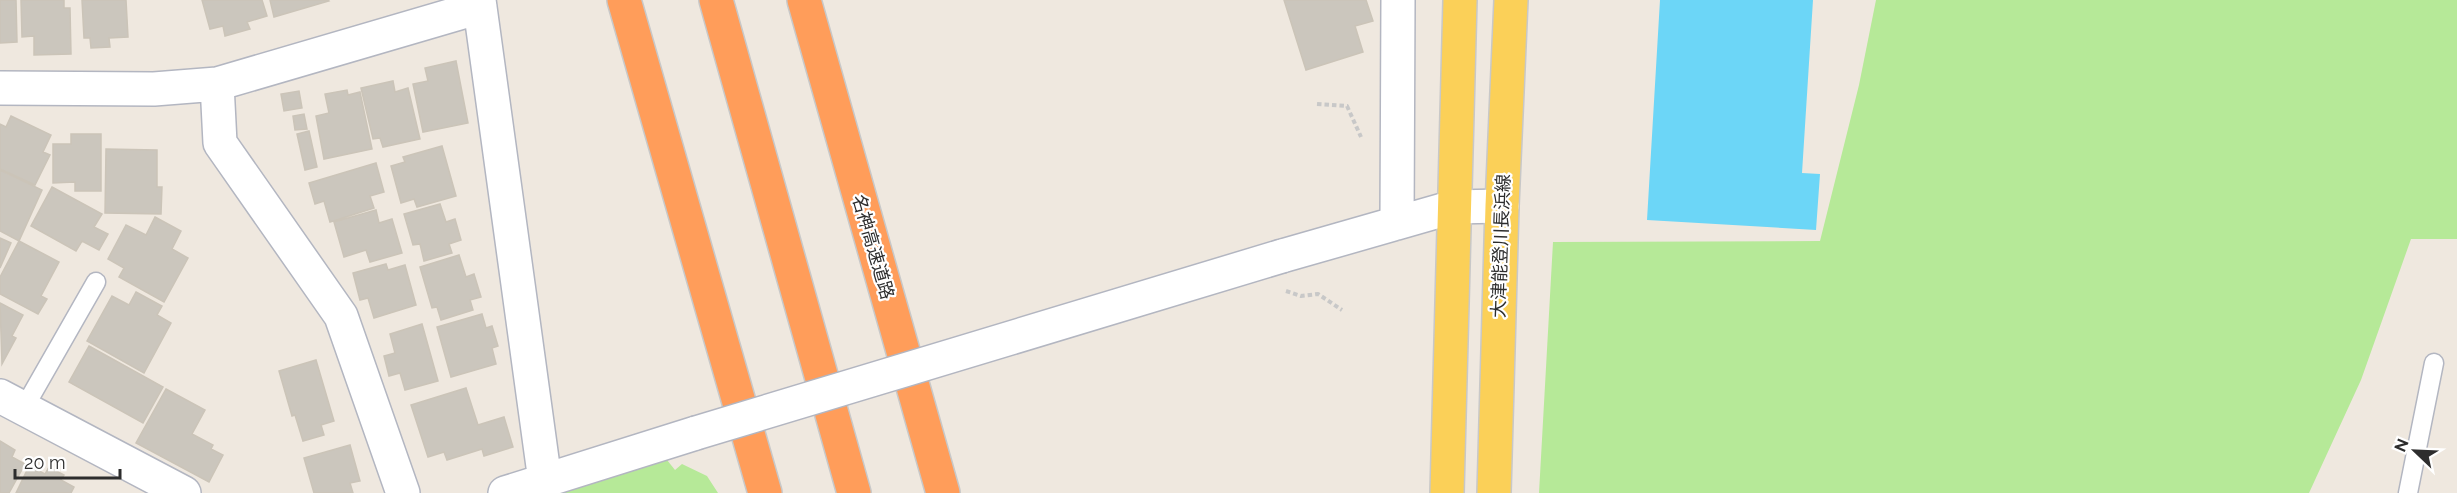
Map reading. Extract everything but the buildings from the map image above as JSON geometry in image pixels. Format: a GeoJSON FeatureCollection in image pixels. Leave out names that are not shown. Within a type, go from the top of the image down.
{"type":"FeatureCollection","features":[{"type":"Feature","properties":{"kind":"highway"},"geometry":{"type":"LineString","coordinates":[[624,0],[765,493]]}},
{"type":"Feature","properties":{"kind":"highway"},"geometry":{"type":"LineString","coordinates":[[716,0],[854,493]]}},
{"type":"Feature","properties":{"kind":"highway","name":"名神高速道路"},"geometry":{"type":"LineString","coordinates":[[804,0],[943,493]]}},
{"type":"Feature","properties":{"kind":"main road"},"geometry":{"type":"LineString","coordinates":[[1447,493],[1460,0]]}},
{"type":"Feature","properties":{"kind":"main road","name":"大津能登川長浜線"},"geometry":{"type":"LineString","coordinates":[[1494,493],[1502,206],[1511,0]]}},
{"type":"Feature","properties":{"kind":"street"},"geometry":{"type":"LineString","coordinates":[[1398,0],[1398,223]]}},
{"type":"Feature","properties":{"kind":"street"},"geometry":{"type":"LineString","coordinates":[[0,88],[154,89],[217,84],[479,3],[545,480]]}},
{"type":"Feature","properties":{"kind":"street"},"geometry":{"type":"LineString","coordinates":[[217,84],[220,143],[341,316],[402,493]]}},
{"type":"Feature","properties":{"kind":"street"},"geometry":{"type":"LineString","coordinates":[[506,493],[696,433],[1282,256],[1453,207],[1502,206]]}},
{"type":"Feature","properties":{"kind":"street"},"geometry":{"type":"LineString","coordinates":[[12,402],[184,493]]}},
{"type":"Feature","properties":{"kind":"lane"},"geometry":{"type":"LineString","coordinates":[[12,402],[96,282]]}},
{"type":"Feature","properties":{"kind":"lane"},"geometry":{"type":"LineString","coordinates":[[2408,493],[2434,363]]}},
{"type":"Feature","properties":{"kind":"path"},"geometry":{"type":"LineString","coordinates":[[1279,289],[1301,296],[1318,294],[1342,310]]}},
{"type":"Feature","properties":{"kind":"green space"},"geometry":{"type":"Polygon","coordinates":[[[1876,0],[2457,0],[2457,239],[2411,239],[2361,380],[2309,493],[1539,493],[1553,242],[1820,241],[1859,85],[1876,0]]]}},
{"type":"Feature","properties":{"kind":"green space"},"geometry":{"type":"Polygon","coordinates":[[[667,460],[675,470],[682,464],[707,476],[718,493],[552,493],[667,460]]]}},
{"type":"Feature","properties":{"kind":"water"},"geometry":{"type":"Polygon","coordinates":[[[1660,0],[1813,0],[1802,173],[1820,174],[1816,230],[1647,220],[1660,0]]]}}]}
